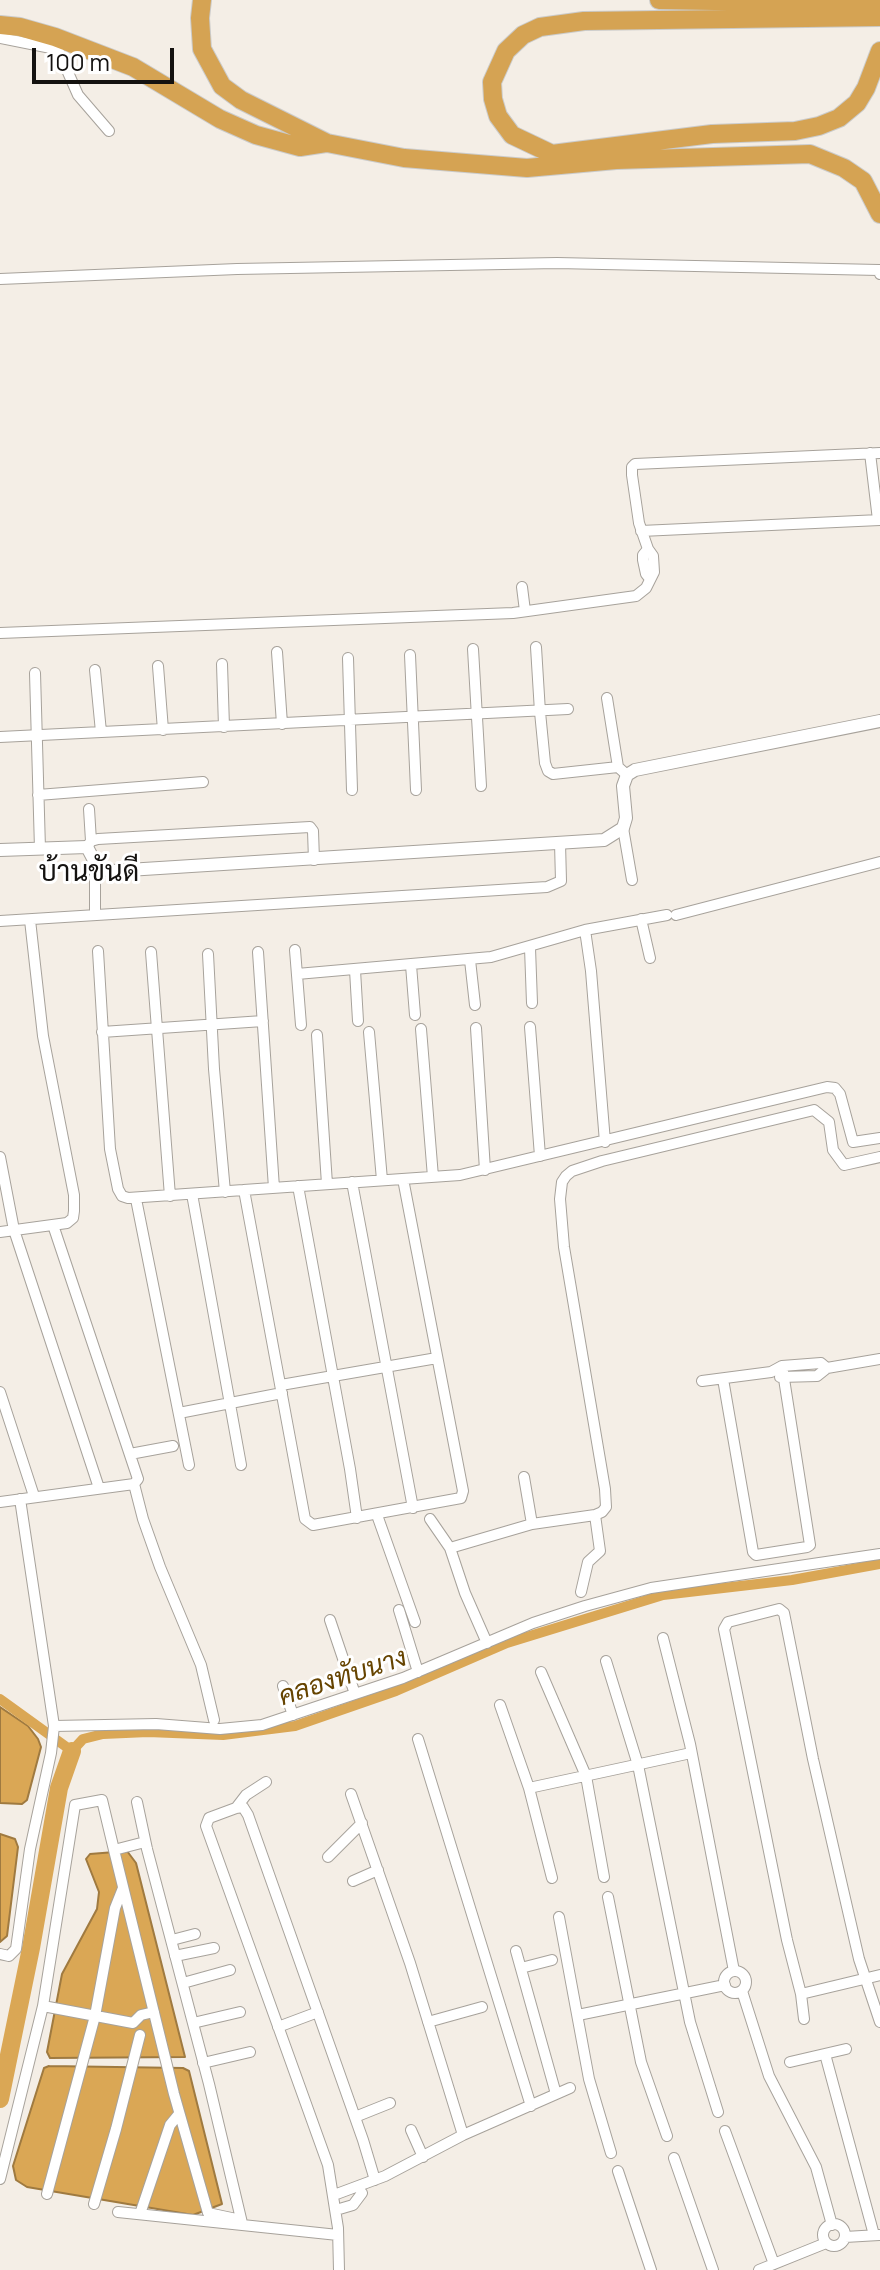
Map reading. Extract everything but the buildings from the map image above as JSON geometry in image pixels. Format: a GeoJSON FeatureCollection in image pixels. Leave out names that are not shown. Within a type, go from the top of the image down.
{"type":"FeatureCollection","features":[{"type":"Feature","properties":{"kind":"highway"},"geometry":{"type":"LineString","coordinates":[[202,0],[202,49],[222,86],[241,100],[327,143],[404,158],[527,168],[616,160],[810,154],[844,168],[863,181],[880,214]]}},
{"type":"Feature","properties":{"kind":"highway"},"geometry":{"type":"LineString","coordinates":[[659,0],[880,4]]}},
{"type":"Feature","properties":{"kind":"highway"},"geometry":{"type":"LineString","coordinates":[[880,17],[584,21],[540,27],[523,35],[506,51],[492,82],[493,99],[498,116],[512,135],[552,154],[712,134],[795,131],[839,118],[857,103],[880,51]]}},
{"type":"Feature","properties":{"kind":"highway"},"geometry":{"type":"LineString","coordinates":[[0,25],[55,37],[133,67],[220,119],[256,135],[300,147],[327,143]]}},
{"type":"Feature","properties":{"kind":"street"},"geometry":{"type":"LineString","coordinates":[[0,38],[59,52],[78,95],[109,131]]}},
{"type":"Feature","properties":{"kind":"street"},"geometry":{"type":"LineString","coordinates":[[0,279],[237,269],[557,263],[879,270],[880,274]]}},
{"type":"Feature","properties":{"kind":"street"},"geometry":{"type":"LineString","coordinates":[[0,633],[525,611],[636,596],[646,588],[654,572],[653,556],[641,531],[632,475],[635,464],[875,453],[879,520],[641,531]]}},
{"type":"Feature","properties":{"kind":"street"},"geometry":{"type":"LineString","coordinates":[[522,587],[525,611]]}},
{"type":"Feature","properties":{"kind":"street"},"geometry":{"type":"LineString","coordinates":[[536,647],[540,712],[548,771],[553,774],[635,770],[880,721]]}},
{"type":"Feature","properties":{"kind":"street"},"geometry":{"type":"LineString","coordinates":[[473,649],[481,786]]}},
{"type":"Feature","properties":{"kind":"street"},"geometry":{"type":"LineString","coordinates":[[277,652],[282,724]]}},
{"type":"Feature","properties":{"kind":"street"},"geometry":{"type":"LineString","coordinates":[[410,655],[416,790]]}},
{"type":"Feature","properties":{"kind":"street"},"geometry":{"type":"LineString","coordinates":[[348,658],[352,790]]}},
{"type":"Feature","properties":{"kind":"street"},"geometry":{"type":"LineString","coordinates":[[222,664],[224,727]]}},
{"type":"Feature","properties":{"kind":"street"},"geometry":{"type":"LineString","coordinates":[[158,666],[163,730]]}},
{"type":"Feature","properties":{"kind":"street"},"geometry":{"type":"LineString","coordinates":[[95,670],[101,732]]}},
{"type":"Feature","properties":{"kind":"street"},"geometry":{"type":"LineString","coordinates":[[35,673],[40,849]]}},
{"type":"Feature","properties":{"kind":"street"},"geometry":{"type":"LineString","coordinates":[[607,698],[623,771],[626,818],[623,828],[632,880]]}},
{"type":"Feature","properties":{"kind":"street"},"geometry":{"type":"LineString","coordinates":[[0,737],[568,709]]}},
{"type":"Feature","properties":{"kind":"street"},"geometry":{"type":"LineString","coordinates":[[38,795],[203,782]]}},
{"type":"Feature","properties":{"kind":"street"},"geometry":{"type":"LineString","coordinates":[[89,809],[89,844],[95,865],[95,915]]}},
{"type":"Feature","properties":{"kind":"street"},"geometry":{"type":"LineString","coordinates":[[0,850],[310,827],[313,831],[314,860]]}},
{"type":"Feature","properties":{"kind":"street"},"geometry":{"type":"LineString","coordinates":[[95,865],[112,871],[604,840],[623,828]]}},
{"type":"Feature","properties":{"kind":"street"},"geometry":{"type":"LineString","coordinates":[[0,921],[547,887],[561,881],[560,843]]}},
{"type":"Feature","properties":{"kind":"street"},"geometry":{"type":"LineString","coordinates":[[297,974],[470,960],[530,948],[585,930],[672,915],[880,862]]}},
{"type":"Feature","properties":{"kind":"street"},"geometry":{"type":"LineString","coordinates":[[641,919],[650,958]]}},
{"type":"Feature","properties":{"kind":"street"},"geometry":{"type":"LineString","coordinates":[[0,1232],[67,1223],[73,1218],[74,1195],[43,1036],[30,920]]}},
{"type":"Feature","properties":{"kind":"street"},"geometry":{"type":"LineString","coordinates":[[585,930],[605,1142]]}},
{"type":"Feature","properties":{"kind":"street"},"geometry":{"type":"LineString","coordinates":[[530,948],[532,1003]]}},
{"type":"Feature","properties":{"kind":"street"},"geometry":{"type":"LineString","coordinates":[[295,950],[301,1025]]}},
{"type":"Feature","properties":{"kind":"street"},"geometry":{"type":"LineString","coordinates":[[98,951],[110,1149],[115,1180],[122,1196],[136,1199],[433,1177],[485,1170],[827,1087],[835,1088],[840,1094],[853,1142],[880,1138]]}},
{"type":"Feature","properties":{"kind":"street"},"geometry":{"type":"LineString","coordinates":[[151,952],[170,1196]]}},
{"type":"Feature","properties":{"kind":"street"},"geometry":{"type":"LineString","coordinates":[[258,952],[274,1188]]}},
{"type":"Feature","properties":{"kind":"street"},"geometry":{"type":"LineString","coordinates":[[208,954],[225,1192]]}},
{"type":"Feature","properties":{"kind":"street"},"geometry":{"type":"LineString","coordinates":[[470,960],[475,1005]]}},
{"type":"Feature","properties":{"kind":"street"},"geometry":{"type":"LineString","coordinates":[[411,965],[415,1015]]}},
{"type":"Feature","properties":{"kind":"street"},"geometry":{"type":"LineString","coordinates":[[355,970],[358,1021]]}},
{"type":"Feature","properties":{"kind":"street"},"geometry":{"type":"LineString","coordinates":[[102,1032],[263,1021]]}},
{"type":"Feature","properties":{"kind":"street"},"geometry":{"type":"LineString","coordinates":[[530,1027],[540,1156]]}},
{"type":"Feature","properties":{"kind":"street"},"geometry":{"type":"LineString","coordinates":[[476,1028],[485,1170]]}},
{"type":"Feature","properties":{"kind":"street"},"geometry":{"type":"LineString","coordinates":[[421,1029],[433,1177]]}},
{"type":"Feature","properties":{"kind":"street"},"geometry":{"type":"LineString","coordinates":[[369,1032],[382,1180]]}},
{"type":"Feature","properties":{"kind":"street"},"geometry":{"type":"LineString","coordinates":[[317,1035],[327,1184]]}},
{"type":"Feature","properties":{"kind":"street"},"geometry":{"type":"LineString","coordinates":[[450,1548],[532,1524],[595,1515],[606,1507],[564,1247],[560,1199],[566,1176],[602,1161],[814,1110],[829,1122],[833,1150],[844,1165],[880,1157]]}},
{"type":"Feature","properties":{"kind":"street"},"geometry":{"type":"LineString","coordinates":[[0,1157],[14,1230],[99,1488]]}},
{"type":"Feature","properties":{"kind":"street"},"geometry":{"type":"LineString","coordinates":[[244,1190],[308,1523],[313,1525],[458,1499],[463,1491],[403,1179]]}},
{"type":"Feature","properties":{"kind":"street"},"geometry":{"type":"LineString","coordinates":[[352,1182],[413,1508]]}},
{"type":"Feature","properties":{"kind":"street"},"geometry":{"type":"LineString","coordinates":[[298,1186],[357,1518]]}},
{"type":"Feature","properties":{"kind":"street"},"geometry":{"type":"LineString","coordinates":[[192,1194],[241,1465]]}},
{"type":"Feature","properties":{"kind":"street"},"geometry":{"type":"LineString","coordinates":[[136,1199],[189,1465]]}},
{"type":"Feature","properties":{"kind":"street"},"geometry":{"type":"LineString","coordinates":[[0,1502],[134,1484],[138,1479],[53,1225]]}},
{"type":"Feature","properties":{"kind":"street"},"geometry":{"type":"LineString","coordinates":[[179,1413],[230,1405],[332,1377],[437,1358]]}},
{"type":"Feature","properties":{"kind":"street"},"geometry":{"type":"LineString","coordinates":[[771,1372],[783,1379],[817,1376],[827,1368],[880,1359]]}},
{"type":"Feature","properties":{"kind":"street"},"geometry":{"type":"LineString","coordinates":[[702,1381],[771,1372],[782,1366],[821,1363],[827,1368]]}},
{"type":"Feature","properties":{"kind":"street"},"geometry":{"type":"LineString","coordinates":[[723,1379],[751,1547],[756,1555],[810,1545],[782,1366]]}},
{"type":"Feature","properties":{"kind":"street"},"geometry":{"type":"LineString","coordinates":[[0,1392],[34,1496]]}},
{"type":"Feature","properties":{"kind":"street"},"geometry":{"type":"LineString","coordinates":[[130,1454],[173,1446]]}},
{"type":"Feature","properties":{"kind":"street"},"geometry":{"type":"LineString","coordinates":[[524,1477],[532,1524]]}},
{"type":"Feature","properties":{"kind":"street"},"geometry":{"type":"LineString","coordinates":[[134,1484],[160,1567],[201,1665],[214,1720]]}},
{"type":"Feature","properties":{"kind":"street"},"geometry":{"type":"LineString","coordinates":[[0,1954],[9,1956],[16,1949],[30,1849],[54,1726],[20,1499]]}},
{"type":"Feature","properties":{"kind":"street"},"geometry":{"type":"LineString","coordinates":[[377,1515],[415,1622]]}},
{"type":"Feature","properties":{"kind":"street"},"geometry":{"type":"LineString","coordinates":[[581,1592],[585,1568],[600,1551],[595,1515]]}},
{"type":"Feature","properties":{"kind":"street"},"geometry":{"type":"LineString","coordinates":[[430,1519],[450,1548],[487,1643]]}},
{"type":"Feature","properties":{"kind":"street"},"geometry":{"type":"LineString","coordinates":[[54,1726],[156,1724],[220,1729],[262,1725],[418,1672],[533,1623],[651,1588],[880,1554]]}},
{"type":"Feature","properties":{"kind":"street"},"geometry":{"type":"LineString","coordinates":[[804,2019],[724,1629],[728,1622],[779,1609],[784,1613],[813,1759],[865,1980],[880,2022]]}},
{"type":"Feature","properties":{"kind":"street"},"geometry":{"type":"LineString","coordinates":[[399,1610],[418,1672]]}},
{"type":"Feature","properties":{"kind":"street"},"geometry":{"type":"LineString","coordinates":[[330,1620],[355,1694]]}},
{"type":"Feature","properties":{"kind":"street"},"geometry":{"type":"LineString","coordinates":[[663,1638],[691,1753],[734,1971],[746,1978],[742,1991],[769,2076],[816,2167],[832,2225]]}},
{"type":"Feature","properties":{"kind":"street"},"geometry":{"type":"LineString","coordinates":[[606,1661],[638,1765],[683,1993],[718,2112]]}},
{"type":"Feature","properties":{"kind":"street"},"geometry":{"type":"LineString","coordinates":[[541,1672],[586,1776],[604,1877]]}},
{"type":"Feature","properties":{"kind":"street"},"geometry":{"type":"LineString","coordinates":[[283,1686],[293,1715]]}},
{"type":"Feature","properties":{"kind":"street"},"geometry":{"type":"LineString","coordinates":[[500,1705],[529,1788],[552,1878]]}},
{"type":"Feature","properties":{"kind":"street"},"geometry":{"type":"LineString","coordinates":[[418,1739],[531,2106]]}},
{"type":"Feature","properties":{"kind":"street"},"geometry":{"type":"LineString","coordinates":[[529,1788],[691,1753]]}},
{"type":"Feature","properties":{"kind":"street"},"geometry":{"type":"LineString","coordinates":[[236,1808],[246,1795],[266,1782]]}},
{"type":"Feature","properties":{"kind":"street"},"geometry":{"type":"LineString","coordinates":[[351,1794],[463,2135]]}},
{"type":"Feature","properties":{"kind":"street"},"geometry":{"type":"LineString","coordinates":[[0,2179],[43,2006],[75,1805],[102,1800],[179,2114],[208,2213],[241,2222]]}},
{"type":"Feature","properties":{"kind":"street"},"geometry":{"type":"LineString","coordinates":[[137,1802],[241,2222]]}},
{"type":"Feature","properties":{"kind":"street"},"geometry":{"type":"LineString","coordinates":[[339,2270],[336,2210],[328,2165],[206,1826],[209,1818],[243,1807],[248,1815],[375,2180]]}},
{"type":"Feature","properties":{"kind":"street"},"geometry":{"type":"LineString","coordinates":[[328,1857],[362,1823]]}},
{"type":"Feature","properties":{"kind":"street"},"geometry":{"type":"LineString","coordinates":[[114,1850],[145,1842]]}},
{"type":"Feature","properties":{"kind":"street"},"geometry":{"type":"LineString","coordinates":[[353,1881],[378,1870]]}},
{"type":"Feature","properties":{"kind":"street"},"geometry":{"type":"LineString","coordinates":[[47,2194],[95,2016],[115,1908],[123,1888]]}},
{"type":"Feature","properties":{"kind":"street"},"geometry":{"type":"LineString","coordinates":[[608,1897],[641,2062],[667,2136]]}},
{"type":"Feature","properties":{"kind":"street"},"geometry":{"type":"LineString","coordinates":[[559,1917],[589,2079],[611,2153]]}},
{"type":"Feature","properties":{"kind":"street"},"geometry":{"type":"LineString","coordinates":[[172,1940],[195,1934]]}},
{"type":"Feature","properties":{"kind":"street"},"geometry":{"type":"LineString","coordinates":[[175,1956],[214,1948]]}},
{"type":"Feature","properties":{"kind":"street"},"geometry":{"type":"LineString","coordinates":[[516,1951],[556,2094]]}},
{"type":"Feature","properties":{"kind":"street"},"geometry":{"type":"LineString","coordinates":[[521,1968],[552,1960]]}},
{"type":"Feature","properties":{"kind":"street"},"geometry":{"type":"LineString","coordinates":[[183,1983],[230,1970]]}},
{"type":"Feature","properties":{"kind":"street"},"geometry":{"type":"LineString","coordinates":[[734,1971],[726,1976],[725,1985],[732,1993],[742,1991]]}},
{"type":"Feature","properties":{"kind":"street"},"geometry":{"type":"LineString","coordinates":[[801,1994],[880,1975]]}},
{"type":"Feature","properties":{"kind":"street"},"geometry":{"type":"LineString","coordinates":[[578,2015],[725,1985]]}},
{"type":"Feature","properties":{"kind":"street"},"geometry":{"type":"LineString","coordinates":[[43,2006],[133,2023],[143,2038],[152,2037],[158,2031]]}},
{"type":"Feature","properties":{"kind":"street"},"geometry":{"type":"LineString","coordinates":[[428,2022],[482,2007]]}},
{"type":"Feature","properties":{"kind":"street"},"geometry":{"type":"LineString","coordinates":[[133,2023],[141,2015],[154,2012]]}},
{"type":"Feature","properties":{"kind":"street"},"geometry":{"type":"LineString","coordinates":[[193,2023],[240,2012]]}},
{"type":"Feature","properties":{"kind":"street"},"geometry":{"type":"LineString","coordinates":[[278,2027],[318,2012]]}},
{"type":"Feature","properties":{"kind":"street"},"geometry":{"type":"LineString","coordinates":[[94,2204],[140,2035]]}},
{"type":"Feature","properties":{"kind":"street"},"geometry":{"type":"LineString","coordinates":[[790,2062],[846,2049]]}},
{"type":"Feature","properties":{"kind":"street"},"geometry":{"type":"LineString","coordinates":[[203,2063],[250,2052]]}},
{"type":"Feature","properties":{"kind":"street"},"geometry":{"type":"LineString","coordinates":[[825,2054],[877,2235],[845,2237],[839,2245],[832,2246],[823,2237],[824,2230],[832,2225],[841,2227],[845,2237]]}},
{"type":"Feature","properties":{"kind":"street"},"geometry":{"type":"LineString","coordinates":[[334,2195],[375,2180],[463,2135],[570,2088]]}},
{"type":"Feature","properties":{"kind":"street"},"geometry":{"type":"LineString","coordinates":[[355,2117],[390,2103]]}},
{"type":"Feature","properties":{"kind":"street"},"geometry":{"type":"LineString","coordinates":[[140,2214],[170,2125],[179,2114]]}},
{"type":"Feature","properties":{"kind":"street"},"geometry":{"type":"LineString","coordinates":[[411,2130],[423,2157]]}},
{"type":"Feature","properties":{"kind":"street"},"geometry":{"type":"LineString","coordinates":[[725,2131],[774,2264]]}},
{"type":"Feature","properties":{"kind":"street"},"geometry":{"type":"LineString","coordinates":[[674,2158],[713,2270]]}},
{"type":"Feature","properties":{"kind":"street"},"geometry":{"type":"LineString","coordinates":[[618,2171],[651,2270]]}},
{"type":"Feature","properties":{"kind":"street"},"geometry":{"type":"LineString","coordinates":[[336,2210],[353,2205],[362,2193]]}},
{"type":"Feature","properties":{"kind":"street"},"geometry":{"type":"LineString","coordinates":[[118,2212],[241,2222],[338,2235]]}},
{"type":"Feature","properties":{"kind":"street"},"geometry":{"type":"LineString","coordinates":[[759,2270],[826,2243]]}},
{"type":"Feature","properties":{"kind":"shaded area"},"geometry":{"type":"Polygon","coordinates":[[[0,1707],[28,1726],[41,1747],[27,1800],[22,1804],[0,1803],[0,1707]]]}},
{"type":"Feature","properties":{"kind":"shaded area"},"geometry":{"type":"Polygon","coordinates":[[[0,1834],[15,1839],[18,1847],[7,1936],[0,1942],[0,1834]]]}},
{"type":"Feature","properties":{"kind":"shaded area"},"geometry":{"type":"Polygon","coordinates":[[[127,1851],[136,1863],[185,2057],[50,2058],[47,2052],[62,1974],[97,1909],[99,1892],[86,1859],[90,1854],[127,1851]]]}},
{"type":"Feature","properties":{"kind":"shaded area"},"geometry":{"type":"Polygon","coordinates":[[[44,2068],[183,2068],[189,2071],[222,2204],[193,2215],[27,2187],[16,2180],[13,2166],[44,2068]]]}},
{"type":"Feature","properties":{"kind":"waterway","name":"คลองทับนาง"},"geometry":{"type":"LineString","coordinates":[[0,1699],[72,1751],[83,1739],[103,1734],[223,1735],[295,1726],[396,1691],[507,1643],[663,1595],[792,1580],[880,1564]]}},
{"type":"Feature","properties":{"kind":"waterway","name":"คลองทับนาง"},"geometry":{"type":"LineString","coordinates":[[0,2099],[59,1788],[72,1751]]}},
{"type":"Feature","properties":{"kind":"district","name":"บ้านขันดี"},"geometry":{"type":"Point","coordinates":[89,873]}}]}
